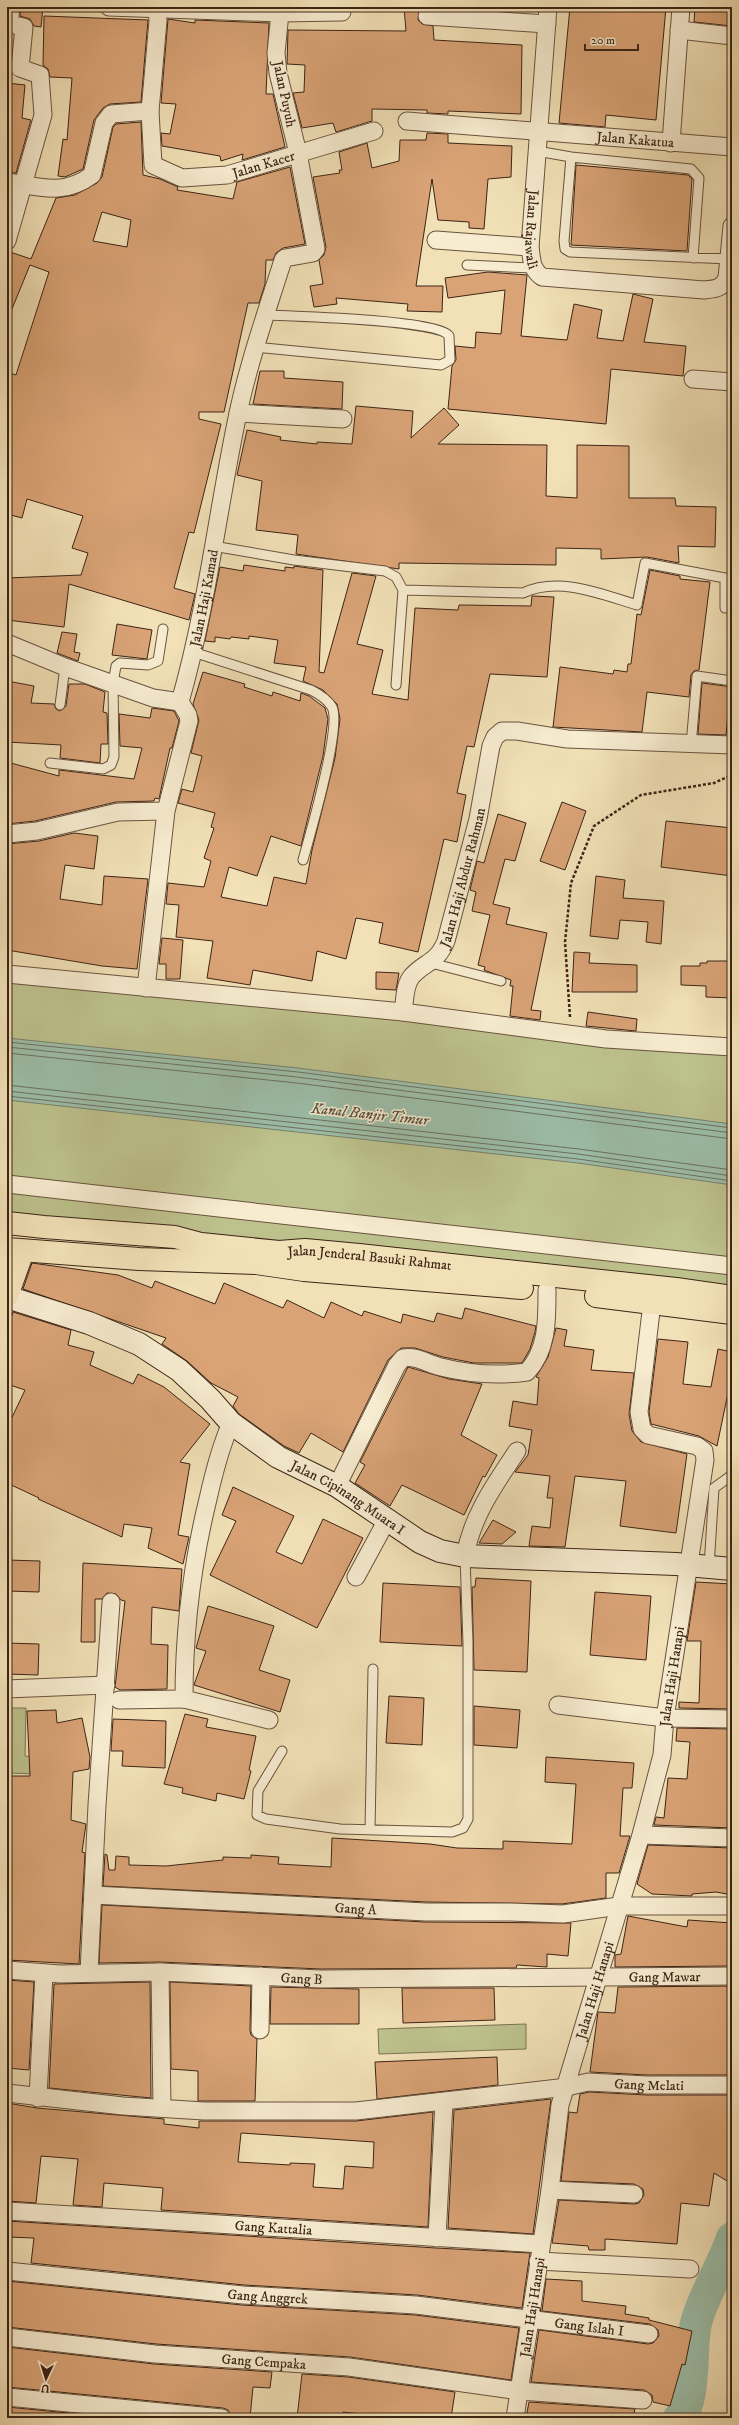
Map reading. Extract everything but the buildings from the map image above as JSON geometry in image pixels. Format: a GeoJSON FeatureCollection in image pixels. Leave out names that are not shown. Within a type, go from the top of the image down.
{"type":"FeatureCollection","features":[{"type":"Feature","properties":{"kind":"main road","name":"Jalan Jenderal Basuki Rahmat"},"geometry":{"type":"LineString","coordinates":[[7,1223],[44,1228],[175,1237],[201,1244],[279,1252],[305,1250],[367,1256],[676,1289],[732,1297]]}},
{"type":"Feature","properties":{"kind":"main road","name":"Jalan Jenderal Basuki Rahmat"},"geometry":{"type":"LineString","coordinates":[[15,1250],[139,1259],[256,1263],[304,1270],[547,1290],[732,1313]]}},
{"type":"Feature","properties":{"kind":"main road"},"geometry":{"type":"LineString","coordinates":[[7,1296],[15,1250]]}},
{"type":"Feature","properties":{"kind":"street"},"geometry":{"type":"LineString","coordinates":[[7,241],[25,185],[43,115],[40,75],[13,67],[24,26],[9,24],[11,7]]}},
{"type":"Feature","properties":{"kind":"street"},"geometry":{"type":"LineString","coordinates":[[109,7],[157,10],[280,13],[342,12]]}},
{"type":"Feature","properties":{"kind":"street","name":"Jalan Rajawali"},"geometry":{"type":"LineString","coordinates":[[548,7],[530,247],[532,268],[542,277],[704,290],[717,289],[724,284],[730,259],[732,226]]}},
{"type":"Feature","properties":{"kind":"street"},"geometry":{"type":"LineString","coordinates":[[671,143],[680,7]]}},
{"type":"Feature","properties":{"kind":"street"},"geometry":{"type":"LineString","coordinates":[[7,182],[65,189],[82,183],[92,175],[104,123],[111,114],[150,111],[158,21],[157,10]]}},
{"type":"Feature","properties":{"kind":"street","name":"Jalan Puyuh"},"geometry":{"type":"LineString","coordinates":[[265,315],[284,258],[314,253],[316,249],[298,153],[278,74],[276,53],[280,13]]}},
{"type":"Feature","properties":{"kind":"street"},"geometry":{"type":"LineString","coordinates":[[427,16],[547,24]]}},
{"type":"Feature","properties":{"kind":"street"},"geometry":{"type":"LineString","coordinates":[[679,30],[732,36]]}},
{"type":"Feature","properties":{"kind":"street","name":"Jalan Kacer"},"geometry":{"type":"LineString","coordinates":[[150,111],[153,165],[182,178],[227,175],[374,131]]}},
{"type":"Feature","properties":{"kind":"street"},"geometry":{"type":"LineString","coordinates":[[407,121],[538,132]]}},
{"type":"Feature","properties":{"kind":"street","name":"Jalan Kakatua"},"geometry":{"type":"LineString","coordinates":[[538,132],[732,147]]}},
{"type":"Feature","properties":{"kind":"street"},"geometry":{"type":"LineString","coordinates":[[436,240],[530,247]]}},
{"type":"Feature","properties":{"kind":"street","name":"Jalan Haji Kamad"},"geometry":{"type":"LineString","coordinates":[[180,702],[193,652],[238,413],[254,347],[265,315]]}},
{"type":"Feature","properties":{"kind":"street"},"geometry":{"type":"LineString","coordinates":[[692,380],[732,382]]}},
{"type":"Feature","properties":{"kind":"street"},"geometry":{"type":"LineString","coordinates":[[238,413],[343,419]]}},
{"type":"Feature","properties":{"kind":"street"},"geometry":{"type":"LineString","coordinates":[[7,643],[64,667],[153,698],[180,702],[188,715],[189,721],[166,811],[146,988]]}},
{"type":"Feature","properties":{"kind":"street","name":"Jalan Haji Abdur Rahman"},"geometry":{"type":"LineString","coordinates":[[403,1012],[406,993],[412,976],[431,963],[442,951],[446,941],[478,819],[491,746],[495,737],[502,731],[528,732],[567,739],[691,745]]}},
{"type":"Feature","properties":{"kind":"street"},"geometry":{"type":"LineString","coordinates":[[691,745],[732,745]]}},
{"type":"Feature","properties":{"kind":"street"},"geometry":{"type":"LineString","coordinates":[[7,834],[37,831],[118,812],[166,811]]}},
{"type":"Feature","properties":{"kind":"street"},"geometry":{"type":"LineString","coordinates":[[7,974],[403,1012],[606,1039],[732,1047]]}},
{"type":"Feature","properties":{"kind":"street"},"geometry":{"type":"LineString","coordinates":[[7,1184],[732,1266]]}},
{"type":"Feature","properties":{"kind":"street"},"geometry":{"type":"LineString","coordinates":[[337,1486],[397,1365],[403,1358],[410,1357],[439,1367],[465,1372],[511,1374],[527,1372],[540,1354],[544,1338],[547,1290]]}},
{"type":"Feature","properties":{"kind":"street","name":"Jalan Cipinang Muara I"},"geometry":{"type":"LineString","coordinates":[[7,1296],[89,1323],[139,1344],[179,1370],[210,1399],[231,1423],[278,1457],[337,1486],[388,1518],[420,1542],[434,1548],[465,1556],[732,1569]]}},
{"type":"Feature","properties":{"kind":"street","name":"Jalan Haji Hanapi"},"geometry":{"type":"LineString","coordinates":[[514,2418],[520,2391],[529,2318],[550,2190],[560,2105],[567,2087],[597,1977],[641,1835],[662,1755],[665,1718],[699,1567],[705,1460],[704,1451],[697,1446],[648,1434],[642,1429],[639,1412],[652,1303]]}},
{"type":"Feature","properties":{"kind":"street"},"geometry":{"type":"LineString","coordinates":[[184,1699],[189,1598],[201,1528],[220,1446],[231,1423]]}},
{"type":"Feature","properties":{"kind":"street"},"geometry":{"type":"LineString","coordinates":[[465,1556],[468,1541],[480,1509],[517,1451]]}},
{"type":"Feature","properties":{"kind":"street"},"geometry":{"type":"LineString","coordinates":[[356,1577],[388,1518]]}},
{"type":"Feature","properties":{"kind":"street"},"geometry":{"type":"LineString","coordinates":[[89,1973],[92,1895],[112,1602]]}},
{"type":"Feature","properties":{"kind":"street"},"geometry":{"type":"LineString","coordinates":[[7,1689],[106,1685]]}},
{"type":"Feature","properties":{"kind":"street"},"geometry":{"type":"LineString","coordinates":[[119,1700],[184,1699],[269,1720]]}},
{"type":"Feature","properties":{"kind":"street"},"geometry":{"type":"LineString","coordinates":[[558,1705],[665,1718],[732,1719]]}},
{"type":"Feature","properties":{"kind":"street"},"geometry":{"type":"LineString","coordinates":[[641,1835],[732,1838]]}},
{"type":"Feature","properties":{"kind":"street","name":"Gang A"},"geometry":{"type":"LineString","coordinates":[[92,1895],[426,1912],[510,1912],[563,1914],[619,1906],[732,1906]]}},
{"type":"Feature","properties":{"kind":"street","name":"Gang B"},"geometry":{"type":"LineString","coordinates":[[7,1970],[44,1973],[160,1972],[320,1979],[597,1977]]}},
{"type":"Feature","properties":{"kind":"street"},"geometry":{"type":"LineString","coordinates":[[160,1972],[162,2108]]}},
{"type":"Feature","properties":{"kind":"street"},"geometry":{"type":"LineString","coordinates":[[38,2098],[44,1973]]}},
{"type":"Feature","properties":{"kind":"street"},"geometry":{"type":"LineString","coordinates":[[260,1976],[260,2030]]}},
{"type":"Feature","properties":{"kind":"street","name":"Gang Mawar"},"geometry":{"type":"LineString","coordinates":[[597,1977],[732,1976]]}},
{"type":"Feature","properties":{"kind":"street","name":"Gang Melati"},"geometry":{"type":"LineString","coordinates":[[7,2093],[38,2098],[204,2111],[356,2112],[567,2087],[588,2082],[647,2085],[732,2085]]}},
{"type":"Feature","properties":{"kind":"street"},"geometry":{"type":"LineString","coordinates":[[437,2238],[444,2102]]}},
{"type":"Feature","properties":{"kind":"street"},"geometry":{"type":"LineString","coordinates":[[550,2190],[634,2194]]}},
{"type":"Feature","properties":{"kind":"street","name":"Gang Kattalia"},"geometry":{"type":"LineString","coordinates":[[7,2211],[541,2244]]}},
{"type":"Feature","properties":{"kind":"street"},"geometry":{"type":"LineString","coordinates":[[538,2261],[690,2270]]}},
{"type":"Feature","properties":{"kind":"street","name":"Gang Anggrek"},"geometry":{"type":"LineString","coordinates":[[7,2271],[243,2296],[416,2306],[529,2318]]}},
{"type":"Feature","properties":{"kind":"street","name":"Gang Islah I"},"geometry":{"type":"LineString","coordinates":[[529,2318],[649,2334]]}},
{"type":"Feature","properties":{"kind":"street","name":"Gang Cempaka"},"geometry":{"type":"LineString","coordinates":[[7,2337],[155,2354],[349,2367],[520,2391],[643,2400]]}},
{"type":"Feature","properties":{"kind":"street"},"geometry":{"type":"LineString","coordinates":[[7,2397],[222,2418]]}},
{"type":"Feature","properties":{"kind":"lane"},"geometry":{"type":"LineString","coordinates":[[537,151],[571,157],[691,169],[699,178],[693,258]]}},
{"type":"Feature","properties":{"kind":"lane"},"geometry":{"type":"LineString","coordinates":[[571,157],[565,249],[570,252],[730,259]]}},
{"type":"Feature","properties":{"kind":"lane"},"geometry":{"type":"LineString","coordinates":[[467,265],[532,268]]}},
{"type":"Feature","properties":{"kind":"lane"},"geometry":{"type":"LineString","coordinates":[[254,347],[441,364],[450,360],[449,336],[442,330],[408,324],[265,315]]}},
{"type":"Feature","properties":{"kind":"lane"},"geometry":{"type":"LineString","coordinates":[[213,546],[294,560],[385,571],[396,578],[403,590],[396,685]]}},
{"type":"Feature","properties":{"kind":"lane"},"geometry":{"type":"LineString","coordinates":[[403,590],[455,593],[523,592],[536,586],[567,586],[637,605],[645,563],[725,578],[725,608],[732,608]]}},
{"type":"Feature","properties":{"kind":"lane"},"geometry":{"type":"LineString","coordinates":[[50,763],[103,769],[111,765],[114,757],[113,683],[116,666],[120,663],[148,665],[158,661],[163,629]]}},
{"type":"Feature","properties":{"kind":"lane"},"geometry":{"type":"LineString","coordinates":[[193,652],[311,690],[323,697],[332,708],[334,725],[330,751],[303,860]]}},
{"type":"Feature","properties":{"kind":"lane"},"geometry":{"type":"LineString","coordinates":[[60,705],[64,667]]}},
{"type":"Feature","properties":{"kind":"lane"},"geometry":{"type":"LineString","coordinates":[[691,745],[698,676],[732,681]]}},
{"type":"Feature","properties":{"kind":"lane"},"geometry":{"type":"LineString","coordinates":[[431,963],[501,981]]}},
{"type":"Feature","properties":{"kind":"lane"},"geometry":{"type":"LineString","coordinates":[[699,1567],[714,1488],[732,1475]]}},
{"type":"Feature","properties":{"kind":"lane"},"geometry":{"type":"LineString","coordinates":[[282,1751],[258,1791],[257,1815],[266,1819],[290,1823],[370,1830],[452,1832],[463,1828],[468,1819],[468,1643],[465,1556]]}},
{"type":"Feature","properties":{"kind":"lane"},"geometry":{"type":"LineString","coordinates":[[370,1830],[373,1669]]}},
{"type":"Feature","properties":{"kind":"path"},"geometry":{"type":"LineString","coordinates":[[571,1034],[565,942],[571,883],[594,826],[641,795],[714,783],[732,775]]}},
{"type":"Feature","properties":{"kind":"shaded area"},"geometry":{"type":"Polygon","coordinates":[[[7,974],[732,1047],[732,1297],[7,1223],[7,974]]]}},
{"type":"Feature","properties":{"kind":"shaded area"},"geometry":{"type":"Polygon","coordinates":[[[7,1708],[26,1708],[25,1756],[37,1757],[36,1774],[7,1773],[7,1708]]]}},
{"type":"Feature","properties":{"kind":"shaded area"},"geometry":{"type":"Polygon","coordinates":[[[526,2024],[526,2049],[379,2054],[378,2029],[526,2024]]]}},
{"type":"Feature","properties":{"kind":"water","name":"Kanal Banjir Timur"},"geometry":{"type":"Polygon","coordinates":[[[7,1038],[298,1068],[732,1124],[732,1185],[578,1163],[7,1100],[7,1038]]]}},
{"type":"Feature","properties":{"kind":"waterway"},"geometry":{"type":"LineString","coordinates":[[679,2418],[685,2410],[691,2387],[694,2333],[699,2312],[732,2238]]}}]}
